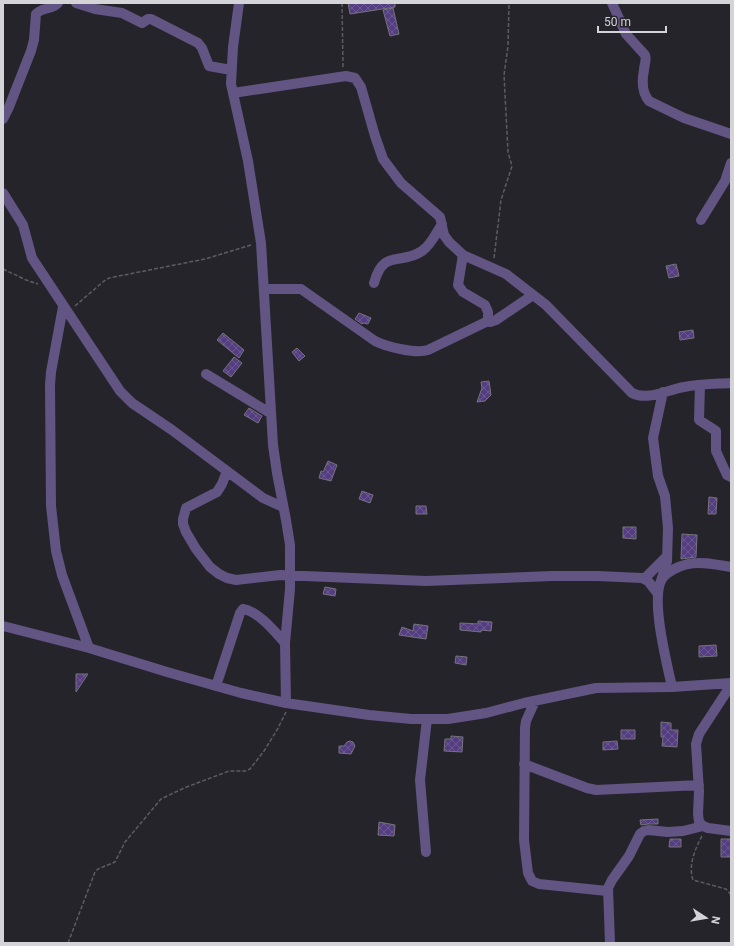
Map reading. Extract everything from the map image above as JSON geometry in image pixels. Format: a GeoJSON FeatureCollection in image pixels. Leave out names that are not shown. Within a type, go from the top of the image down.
{"type":"FeatureCollection","features":[{"type":"Feature","properties":{"kind":"street"},"geometry":{"type":"LineString","coordinates":[[3,119],[33,46],[36,14],[39,10],[55,6],[58,3]]}},
{"type":"Feature","properties":{"kind":"street"},"geometry":{"type":"LineString","coordinates":[[76,3],[95,9],[122,14],[142,23],[148,19],[151,19],[198,43],[202,48],[209,66],[231,70]]}},
{"type":"Feature","properties":{"kind":"street"},"geometry":{"type":"LineString","coordinates":[[239,3],[231,70],[233,93],[248,161],[261,243],[270,413],[277,473],[290,545],[290,576],[285,643],[288,703]]}},
{"type":"Feature","properties":{"kind":"street"},"geometry":{"type":"LineString","coordinates":[[612,3],[626,34],[645,55],[646,58],[643,74],[644,90],[649,101],[684,118],[731,134]]}},
{"type":"Feature","properties":{"kind":"street"},"geometry":{"type":"LineString","coordinates":[[233,93],[343,76],[352,76],[358,82],[379,150],[389,168],[401,183],[438,214],[441,219],[446,238],[463,255],[506,274],[533,295],[558,316],[632,393],[641,396],[685,387],[731,382]]}},
{"type":"Feature","properties":{"kind":"street"},"geometry":{"type":"LineString","coordinates":[[702,220],[725,181],[731,163]]}},
{"type":"Feature","properties":{"kind":"street"},"geometry":{"type":"LineString","coordinates":[[3,193],[23,225],[32,258],[103,367],[128,399],[172,430],[262,498],[283,507]]}},
{"type":"Feature","properties":{"kind":"street"},"geometry":{"type":"LineString","coordinates":[[374,283],[377,272],[385,263],[390,260],[412,256],[423,250],[442,224]]}},
{"type":"Feature","properties":{"kind":"street"},"geometry":{"type":"LineString","coordinates":[[463,255],[458,285],[467,295],[485,304],[487,308],[488,321]]}},
{"type":"Feature","properties":{"kind":"street"},"geometry":{"type":"LineString","coordinates":[[264,289],[301,289],[375,341],[386,345],[420,352],[428,350],[488,321],[493,322],[533,295]]}},
{"type":"Feature","properties":{"kind":"street"},"geometry":{"type":"LineString","coordinates":[[66,310],[54,354],[50,385],[52,440],[51,506],[56,551],[62,575],[89,648]]}},
{"type":"Feature","properties":{"kind":"street"},"geometry":{"type":"LineString","coordinates":[[206,374],[270,413]]}},
{"type":"Feature","properties":{"kind":"street"},"geometry":{"type":"LineString","coordinates":[[700,385],[699,420],[716,431],[716,451],[727,475],[731,478]]}},
{"type":"Feature","properties":{"kind":"street"},"geometry":{"type":"LineString","coordinates":[[663,392],[653,438],[658,476],[665,496],[668,528],[667,556],[658,594],[662,635],[672,687]]}},
{"type":"Feature","properties":{"kind":"street"},"geometry":{"type":"LineString","coordinates":[[226,471],[222,484],[217,492],[186,508],[183,519],[186,532],[196,549],[210,566],[219,574],[227,578],[247,580],[272,575],[426,581],[597,576],[638,577],[648,581],[658,594]]}},
{"type":"Feature","properties":{"kind":"street"},"geometry":{"type":"LineString","coordinates":[[644,579],[667,556]]}},
{"type":"Feature","properties":{"kind":"street"},"geometry":{"type":"LineString","coordinates":[[661,581],[666,575],[687,564],[731,567]]}},
{"type":"Feature","properties":{"kind":"street"},"geometry":{"type":"LineString","coordinates":[[216,686],[240,613],[243,609],[262,619],[285,643]]}},
{"type":"Feature","properties":{"kind":"street"},"geometry":{"type":"LineString","coordinates":[[3,626],[89,648],[216,686],[288,703],[369,714],[427,719],[448,719],[486,713],[596,688],[672,687],[731,684]]}},
{"type":"Feature","properties":{"kind":"street"},"geometry":{"type":"LineString","coordinates":[[706,827],[699,822],[698,814],[699,785],[696,739],[731,684]]}},
{"type":"Feature","properties":{"kind":"street"},"geometry":{"type":"LineString","coordinates":[[535,701],[526,721],[525,728],[524,840],[528,873],[532,881],[539,884],[607,891]]}},
{"type":"Feature","properties":{"kind":"street"},"geometry":{"type":"LineString","coordinates":[[426,852],[420,780],[427,719]]}},
{"type":"Feature","properties":{"kind":"street"},"geometry":{"type":"LineString","coordinates":[[524,764],[596,790],[699,785]]}},
{"type":"Feature","properties":{"kind":"street"},"geometry":{"type":"LineString","coordinates":[[610,943],[607,891],[612,880],[629,856],[640,834],[644,831],[668,832],[706,827],[731,831]]}},
{"type":"Feature","properties":{"kind":"path"},"geometry":{"type":"LineString","coordinates":[[342,3],[343,76]]}},
{"type":"Feature","properties":{"kind":"path"},"geometry":{"type":"LineString","coordinates":[[493,267],[501,200],[512,166],[508,152],[504,75],[508,46],[509,3]]}},
{"type":"Feature","properties":{"kind":"path"},"geometry":{"type":"LineString","coordinates":[[66,310],[109,278],[205,259],[261,243]]}},
{"type":"Feature","properties":{"kind":"path"},"geometry":{"type":"LineString","coordinates":[[3,269],[26,280],[52,289]]}},
{"type":"Feature","properties":{"kind":"path"},"geometry":{"type":"LineString","coordinates":[[68,943],[95,872],[98,869],[115,862],[125,842],[161,799],[184,788],[204,782],[229,771],[250,769],[264,752],[274,736],[288,703]]}},
{"type":"Feature","properties":{"kind":"path"},"geometry":{"type":"LineString","coordinates":[[706,827],[698,844],[693,860],[691,871],[692,878],[696,882],[726,889],[731,895]]}},
{"type":"Feature","properties":{"kind":"building"},"geometry":{"type":"Polygon","coordinates":[[[348,3],[395,3],[395,7],[350,14],[348,3]]]}},
{"type":"Feature","properties":{"kind":"building"},"geometry":{"type":"Polygon","coordinates":[[[393,8],[399,34],[390,36],[383,10],[393,8]]]}},
{"type":"Feature","properties":{"kind":"building"},"geometry":{"type":"Polygon","coordinates":[[[676,264],[679,276],[669,278],[666,266],[676,264]]]}},
{"type":"Feature","properties":{"kind":"building"},"geometry":{"type":"Polygon","coordinates":[[[359,313],[371,318],[368,324],[362,324],[355,319],[359,313]]]}},
{"type":"Feature","properties":{"kind":"building"},"geometry":{"type":"Polygon","coordinates":[[[693,330],[694,338],[680,340],[679,332],[693,330]]]}},
{"type":"Feature","properties":{"kind":"building"},"geometry":{"type":"Polygon","coordinates":[[[223,333],[244,350],[239,358],[217,340],[223,333]]]}},
{"type":"Feature","properties":{"kind":"building"},"geometry":{"type":"Polygon","coordinates":[[[297,348],[305,356],[299,361],[292,352],[297,348]]]}},
{"type":"Feature","properties":{"kind":"building"},"geometry":{"type":"Polygon","coordinates":[[[234,357],[242,363],[231,377],[223,371],[234,357]]]}},
{"type":"Feature","properties":{"kind":"building"},"geometry":{"type":"Polygon","coordinates":[[[489,381],[491,395],[485,401],[477,402],[482,388],[481,382],[489,381]]]}},
{"type":"Feature","properties":{"kind":"building"},"geometry":{"type":"Polygon","coordinates":[[[249,408],[262,416],[258,423],[244,415],[249,408]]]}},
{"type":"Feature","properties":{"kind":"building"},"geometry":{"type":"Polygon","coordinates":[[[328,461],[337,465],[331,481],[319,478],[321,471],[323,472],[328,461]]]}},
{"type":"Feature","properties":{"kind":"building"},"geometry":{"type":"Polygon","coordinates":[[[362,491],[373,495],[370,503],[359,499],[362,491]]]}},
{"type":"Feature","properties":{"kind":"building"},"geometry":{"type":"Polygon","coordinates":[[[709,497],[717,498],[716,514],[708,514],[709,497]]]}},
{"type":"Feature","properties":{"kind":"building"},"geometry":{"type":"Polygon","coordinates":[[[416,506],[426,506],[427,514],[416,514],[416,506]]]}},
{"type":"Feature","properties":{"kind":"building"},"geometry":{"type":"Polygon","coordinates":[[[623,527],[636,527],[636,539],[623,538],[623,527]]]}},
{"type":"Feature","properties":{"kind":"building"},"geometry":{"type":"Polygon","coordinates":[[[682,534],[697,535],[696,557],[681,559],[682,534]]]}},
{"type":"Feature","properties":{"kind":"building"},"geometry":{"type":"Polygon","coordinates":[[[325,587],[336,589],[335,596],[323,594],[325,587]]]}},
{"type":"Feature","properties":{"kind":"building"},"geometry":{"type":"Polygon","coordinates":[[[478,621],[492,622],[491,631],[481,630],[481,632],[460,630],[460,623],[478,624],[478,621]]]}},
{"type":"Feature","properties":{"kind":"building"},"geometry":{"type":"Polygon","coordinates":[[[414,624],[428,626],[426,639],[399,635],[402,627],[413,631],[414,624]]]}},
{"type":"Feature","properties":{"kind":"building"},"geometry":{"type":"Polygon","coordinates":[[[716,645],[717,656],[699,657],[699,646],[716,645]]]}},
{"type":"Feature","properties":{"kind":"building"},"geometry":{"type":"Polygon","coordinates":[[[456,656],[467,657],[466,665],[455,663],[456,656]]]}},
{"type":"Feature","properties":{"kind":"building"},"geometry":{"type":"Polygon","coordinates":[[[76,674],[88,674],[76,692],[76,674]]]}},
{"type":"Feature","properties":{"kind":"building"},"geometry":{"type":"Polygon","coordinates":[[[661,722],[671,723],[671,730],[678,730],[677,747],[662,746],[663,737],[661,737],[661,722]]]}},
{"type":"Feature","properties":{"kind":"building"},"geometry":{"type":"Polygon","coordinates":[[[621,730],[635,730],[635,739],[621,739],[621,730]]]}},
{"type":"Feature","properties":{"kind":"building"},"geometry":{"type":"Polygon","coordinates":[[[451,736],[463,737],[462,752],[444,751],[445,739],[451,739],[451,736]]]}},
{"type":"Feature","properties":{"kind":"building"},"geometry":{"type":"Polygon","coordinates":[[[350,741],[353,742],[355,746],[351,754],[339,753],[339,746],[344,746],[350,741]]]}},
{"type":"Feature","properties":{"kind":"building"},"geometry":{"type":"Polygon","coordinates":[[[617,741],[618,749],[603,750],[603,742],[617,741]]]}},
{"type":"Feature","properties":{"kind":"building"},"geometry":{"type":"Polygon","coordinates":[[[658,819],[658,824],[641,825],[640,820],[658,819]]]}},
{"type":"Feature","properties":{"kind":"building"},"geometry":{"type":"Polygon","coordinates":[[[379,822],[395,825],[394,836],[378,835],[379,822]]]}},
{"type":"Feature","properties":{"kind":"building"},"geometry":{"type":"Polygon","coordinates":[[[670,839],[681,839],[681,847],[669,847],[670,839]]]}},
{"type":"Feature","properties":{"kind":"building"},"geometry":{"type":"Polygon","coordinates":[[[721,839],[731,839],[731,857],[721,857],[721,839]]]}}]}
